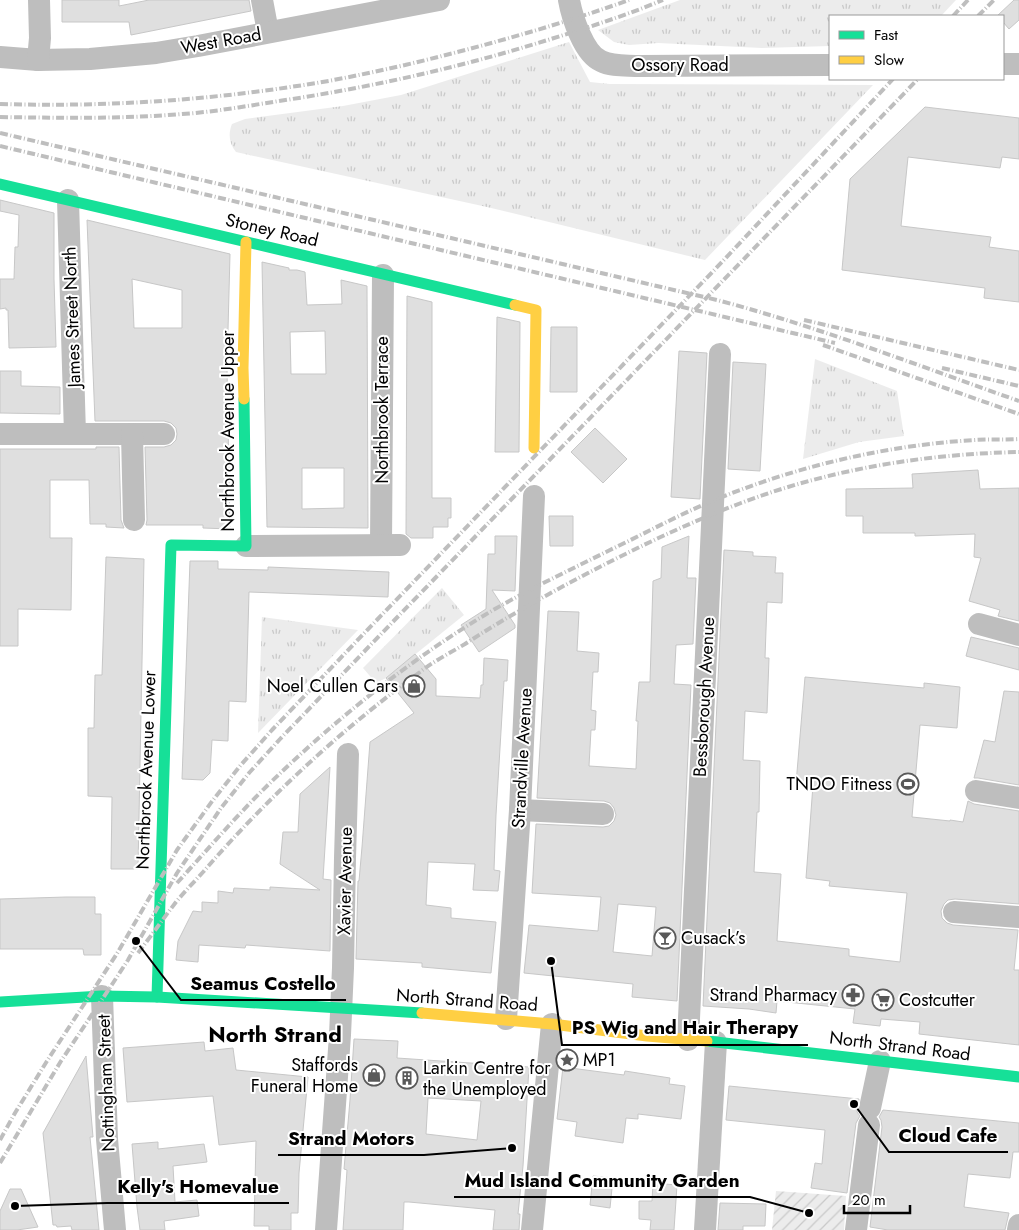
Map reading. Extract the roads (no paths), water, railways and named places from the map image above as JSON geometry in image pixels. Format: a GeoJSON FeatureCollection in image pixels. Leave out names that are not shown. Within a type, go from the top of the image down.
{"type":"FeatureCollection","features":[{"type":"Feature","properties":{"kind":"street"},"geometry":{"type":"LineString","coordinates":[[38,60],[40,38],[39,0]]}},
{"type":"Feature","properties":{"kind":"street"},"geometry":{"type":"LineString","coordinates":[[262,0],[268,32]]}},
{"type":"Feature","properties":{"kind":"street","name":"West Road"},"geometry":{"type":"LineString","coordinates":[[0,57],[38,60],[90,59],[156,53],[406,3],[439,0]]}},
{"type":"Feature","properties":{"kind":"street","name":"Ossory Road"},"geometry":{"type":"LineString","coordinates":[[569,0],[583,42],[591,54],[599,61],[612,65],[829,65]]}},
{"type":"Feature","properties":{"kind":"street"},"geometry":{"type":"LineString","coordinates":[[1004,64],[1019,64]]}},
{"type":"Feature","properties":{"kind":"street","name":"Stoney Road"},"geometry":{"type":"LineString","coordinates":[[0,184],[536,310],[534,448]]}},
{"type":"Feature","properties":{"kind":"street","name":"James Street North"},"geometry":{"type":"LineString","coordinates":[[68,200],[75,434]]}},
{"type":"Feature","properties":{"kind":"street","name":"Northbrook Avenue Upper"},"geometry":{"type":"LineString","coordinates":[[171,546],[246,546],[243,368],[246,242]]}},
{"type":"Feature","properties":{"kind":"street","name":"Northbrook Terrace"},"geometry":{"type":"LineString","coordinates":[[246,546],[390,545],[383,275]]}},
{"type":"Feature","properties":{"kind":"street","name":"Bessborough Avenue"},"geometry":{"type":"LineString","coordinates":[[688,1040],[720,354]]}},
{"type":"Feature","properties":{"kind":"street"},"geometry":{"type":"LineString","coordinates":[[0,434],[164,434]]}},
{"type":"Feature","properties":{"kind":"street"},"geometry":{"type":"LineString","coordinates":[[132,434],[134,520]]}},
{"type":"Feature","properties":{"kind":"street","name":"Strandville Avenue"},"geometry":{"type":"LineString","coordinates":[[506,1020],[520,810],[534,496]]}},
{"type":"Feature","properties":{"kind":"street","name":"Northbrook Avenue Lower"},"geometry":{"type":"LineString","coordinates":[[157,996],[171,546]]}},
{"type":"Feature","properties":{"kind":"street"},"geometry":{"type":"LineString","coordinates":[[979,624],[1019,635]]}},
{"type":"Feature","properties":{"kind":"street","name":"Xavier Avenue"},"geometry":{"type":"LineString","coordinates":[[326,1230],[340,1035],[348,754]]}},
{"type":"Feature","properties":{"kind":"street"},"geometry":{"type":"LineString","coordinates":[[976,792],[1019,798]]}},
{"type":"Feature","properties":{"kind":"street"},"geometry":{"type":"LineString","coordinates":[[520,810],[603,814]]}},
{"type":"Feature","properties":{"kind":"street"},"geometry":{"type":"LineString","coordinates":[[954,912],[1019,917]]}},
{"type":"Feature","properties":{"kind":"street","name":"North Strand Road"},"geometry":{"type":"LineString","coordinates":[[0,1002],[102,996],[157,996],[506,1020],[1019,1077]]}},
{"type":"Feature","properties":{"kind":"street","name":"Nottingham Street"},"geometry":{"type":"LineString","coordinates":[[102,996],[107,1139],[115,1230]]}},
{"type":"Feature","properties":{"kind":"street"},"geometry":{"type":"LineString","coordinates":[[532,1230],[552,1024]]}},
{"type":"Feature","properties":{"kind":"street"},"geometry":{"type":"LineString","coordinates":[[705,1230],[716,1042]]}},
{"type":"Feature","properties":{"kind":"street"},"geometry":{"type":"LineString","coordinates":[[856,1230],[869,1117],[880,1061]]}},
{"type":"Feature","properties":{"kind":"street"},"geometry":{"type":"LineString","coordinates":[[1018,1230],[1019,1225]]}},
{"type":"Feature","properties":{"kind":"railway"},"geometry":{"type":"LineString","coordinates":[[0,104],[74,105],[149,102],[223,96],[310,84],[378,71],[462,51],[518,36],[629,0]]}},
{"type":"Feature","properties":{"kind":"railway"},"geometry":{"type":"LineString","coordinates":[[0,117],[159,116],[243,107],[345,90],[410,77],[506,52],[601,23],[663,0]]}},
{"type":"Feature","properties":{"kind":"railway"},"geometry":{"type":"LineString","coordinates":[[954,15],[968,0]]}},
{"type":"Feature","properties":{"kind":"railway"},"geometry":{"type":"LineString","coordinates":[[979,15],[994,0]]}},
{"type":"Feature","properties":{"kind":"railway"},"geometry":{"type":"LineString","coordinates":[[0,1140],[47,1061],[118,952],[177,850],[240,766],[373,624],[722,262],[892,80]]}},
{"type":"Feature","properties":{"kind":"railway"},"geometry":{"type":"LineString","coordinates":[[0,1163],[61,1061],[128,960],[177,873],[221,808],[249,773],[917,80]]}},
{"type":"Feature","properties":{"kind":"railway"},"geometry":{"type":"LineString","coordinates":[[0,133],[717,300],[793,322],[1019,401]]}},
{"type":"Feature","properties":{"kind":"railway"},"geometry":{"type":"LineString","coordinates":[[0,146],[835,343]]}},
{"type":"Feature","properties":{"kind":"railway"},"geometry":{"type":"LineString","coordinates":[[804,320],[1019,370]]}},
{"type":"Feature","properties":{"kind":"railway"},"geometry":{"type":"LineString","coordinates":[[823,345],[1019,414]]}},
{"type":"Feature","properties":{"kind":"railway"},"geometry":{"type":"LineString","coordinates":[[942,368],[1019,386]]}},
{"type":"Feature","properties":{"kind":"railway"},"geometry":{"type":"LineString","coordinates":[[177,883],[259,794],[341,719],[441,643],[484,615],[519,596],[690,511],[748,487],[779,477],[811,467],[876,452],[942,443],[1019,439]]}},
{"type":"Feature","properties":{"kind":"railway"},"geometry":{"type":"LineString","coordinates":[[138,953],[176,902],[228,844],[280,791],[334,741],[425,668],[526,607],[588,573],[663,536],[721,511],[775,491],[843,472],[913,460],[983,453],[1019,452]]}},
{"type":"Feature","properties":{"kind":"place","name":"Noel Cullen Cars"},"geometry":{"type":"Point","coordinates":[414,686]}},
{"type":"Feature","properties":{"kind":"place","name":"TNDO Fitness"},"geometry":{"type":"Point","coordinates":[908,784]}},
{"type":"Feature","properties":{"kind":"place","name":"Cusack’s"},"geometry":{"type":"Point","coordinates":[665,938]}},
{"type":"Feature","properties":{"kind":"place","name":"Seamus Costello"},"geometry":{"type":"Point","coordinates":[136,941]}},
{"type":"Feature","properties":{"kind":"place","name":"PS Wig and Hair Therapy"},"geometry":{"type":"Point","coordinates":[551,961]}},
{"type":"Feature","properties":{"kind":"place","name":"Strand Pharmacy"},"geometry":{"type":"Point","coordinates":[853,995]}},
{"type":"Feature","properties":{"kind":"place","name":"Costcutter"},"geometry":{"type":"Point","coordinates":[883,1000]}},
{"type":"Feature","properties":{"kind":"place","name":"MP1"},"geometry":{"type":"Point","coordinates":[567,1060]}},
{"type":"Feature","properties":{"kind":"place","name":"Staffords Funeral Home"},"geometry":{"type":"Point","coordinates":[374,1075]}},
{"type":"Feature","properties":{"kind":"place","name":"Larkin Centre for the Unemployed"},"geometry":{"type":"Point","coordinates":[407,1078]}},
{"type":"Feature","properties":{"kind":"place","name":"Cloud Cafe"},"geometry":{"type":"Point","coordinates":[854,1104]}},
{"type":"Feature","properties":{"kind":"place","name":"Strand Motors"},"geometry":{"type":"Point","coordinates":[512,1148]}},
{"type":"Feature","properties":{"kind":"place","name":"Kelly's Homevalue"},"geometry":{"type":"Point","coordinates":[15,1206]}},
{"type":"Feature","properties":{"kind":"place","name":"Mud Island Community Garden"},"geometry":{"type":"Point","coordinates":[809,1213]}},
{"type":"Feature","properties":{"kind":"district","name":"North Strand"},"geometry":{"type":"Point","coordinates":[275,1034]}}]}
